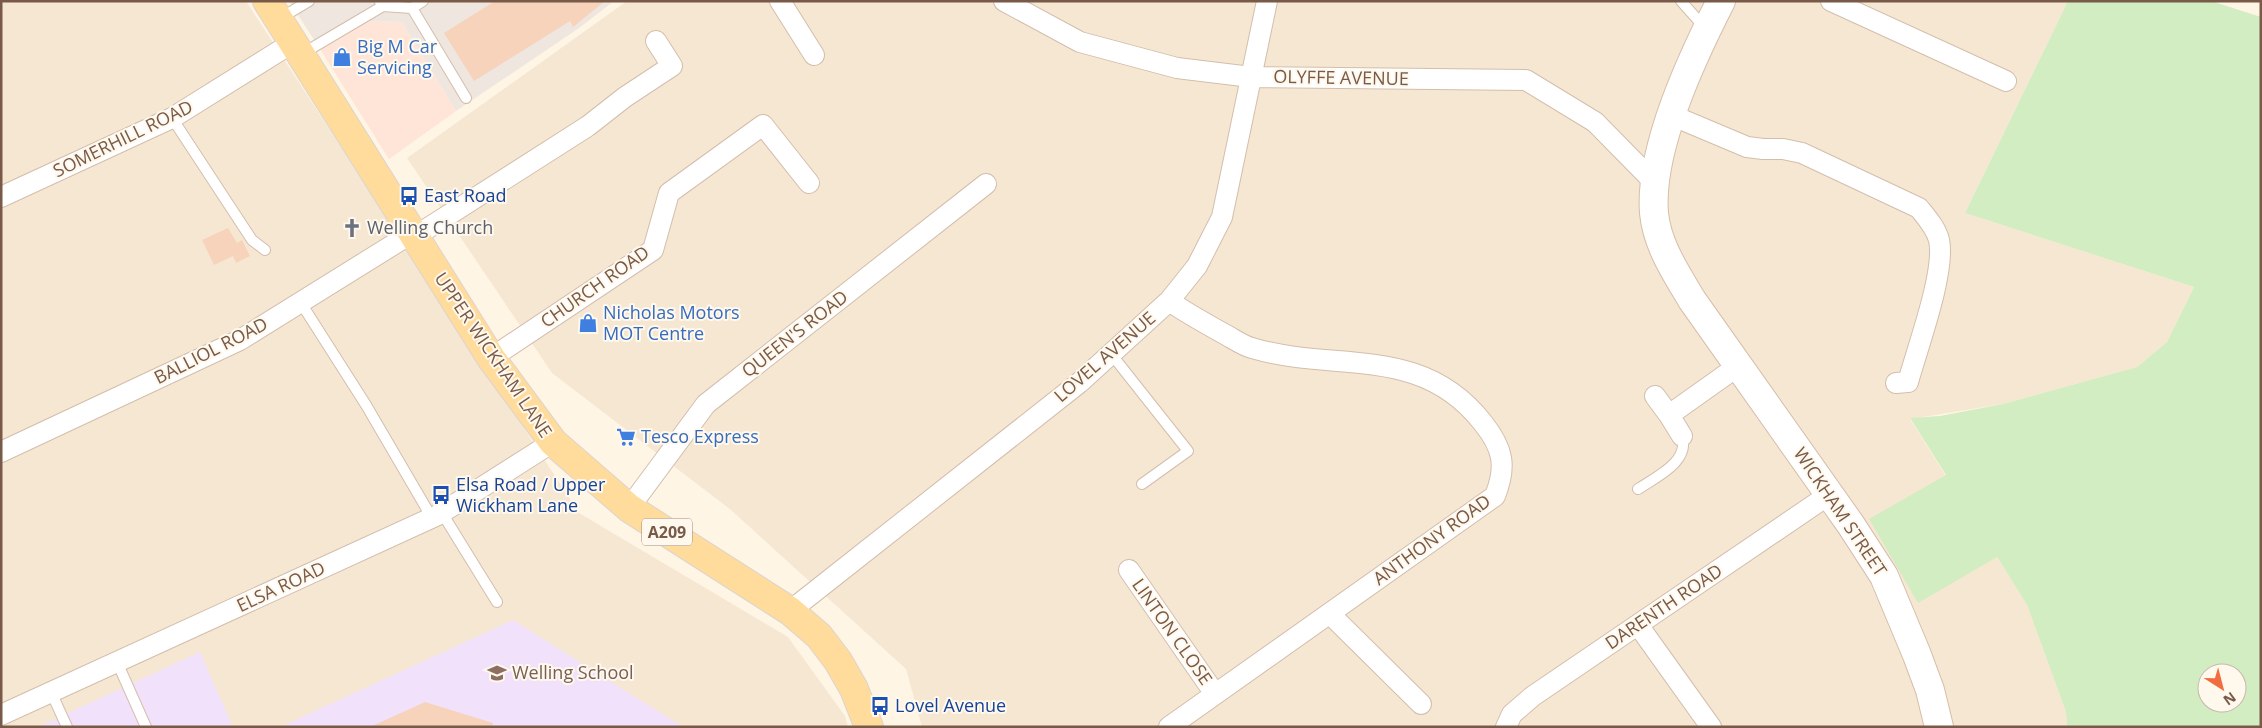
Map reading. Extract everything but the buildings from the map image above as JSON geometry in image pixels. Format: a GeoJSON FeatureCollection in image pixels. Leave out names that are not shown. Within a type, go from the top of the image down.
{"type":"FeatureCollection","features":[{"type":"Feature","properties":{"kind":"main road","name":"UPPER WICKHAM LANE"},"geometry":{"type":"LineString","coordinates":[[272,10],[490,358],[552,442],[629,508],[790,611],[819,636],[838,661],[854,689],[869,727]]}},
{"type":"Feature","properties":{"kind":"street"},"geometry":{"type":"LineString","coordinates":[[780,1],[814,55]]}},
{"type":"Feature","properties":{"kind":"street","name":"OLYFFE AVENUE"},"geometry":{"type":"LineString","coordinates":[[1004,1],[1080,42],[1177,68],[1251,77],[1526,80],[1595,122],[1656,183]]}},
{"type":"Feature","properties":{"kind":"street","name":"LOVEL AVENUE"},"geometry":{"type":"LineString","coordinates":[[790,611],[1112,355],[1170,301],[1197,266],[1222,217],[1267,1]]}},
{"type":"Feature","properties":{"kind":"street","name":"WICKHAM STREET"},"geometry":{"type":"LineString","coordinates":[[1721,1],[1706,29],[1671,115],[1656,183],[1654,214],[1660,239],[1673,268],[1692,300],[1830,494],[1884,576],[1917,654],[1930,690],[1939,727]]}},
{"type":"Feature","properties":{"kind":"street"},"geometry":{"type":"LineString","coordinates":[[1830,1],[2006,81]]}},
{"type":"Feature","properties":{"kind":"street"},"geometry":{"type":"LineString","coordinates":[[413,235],[588,126],[625,97],[672,66],[656,41]]}},
{"type":"Feature","properties":{"kind":"street","name":"SOMERHILL ROAD"},"geometry":{"type":"LineString","coordinates":[[1,198],[172,118],[296,49]]}},
{"type":"Feature","properties":{"kind":"street"},"geometry":{"type":"LineString","coordinates":[[1671,115],[1747,147],[1763,150],[1782,149],[1802,153],[1919,208],[1931,222],[1938,239],[1941,259],[1908,382],[1896,383]]}},
{"type":"Feature","properties":{"kind":"street","name":"CHURCH ROAD"},"geometry":{"type":"LineString","coordinates":[[490,358],[653,250],[669,193],[763,125],[809,183]]}},
{"type":"Feature","properties":{"kind":"street","name":"QUEEN'S ROAD"},"geometry":{"type":"LineString","coordinates":[[629,508],[706,404],[986,184]]}},
{"type":"Feature","properties":{"kind":"street","name":"BALLIOL ROAD"},"geometry":{"type":"LineString","coordinates":[[1,452],[240,340],[413,235]]}},
{"type":"Feature","properties":{"kind":"street","name":"ANTHONY ROAD"},"geometry":{"type":"LineString","coordinates":[[1169,727],[1495,496],[1501,480],[1502,460],[1496,439],[1476,414],[1455,394],[1426,377],[1400,368],[1349,361],[1301,358],[1250,348],[1191,316],[1170,301]]}},
{"type":"Feature","properties":{"kind":"street"},"geometry":{"type":"LineString","coordinates":[[1669,415],[1738,366]]}},
{"type":"Feature","properties":{"kind":"street"},"geometry":{"type":"LineString","coordinates":[[1655,396],[1682,436]]}},
{"type":"Feature","properties":{"kind":"street","name":"ELSA ROAD"},"geometry":{"type":"LineString","coordinates":[[1,715],[437,516],[552,442]]}},
{"type":"Feature","properties":{"kind":"street","name":"DARENTH ROAD"},"geometry":{"type":"LineString","coordinates":[[1506,727],[1512,714],[1533,696],[1830,494]]}},
{"type":"Feature","properties":{"kind":"street","name":"LINTON CLOSE"},"geometry":{"type":"LineString","coordinates":[[1129,570],[1215,694]]}},
{"type":"Feature","properties":{"kind":"street"},"geometry":{"type":"LineString","coordinates":[[1330,614],[1421,704]]}},
{"type":"Feature","properties":{"kind":"street"},"geometry":{"type":"LineString","coordinates":[[1638,625],[1711,727]]}},
{"type":"Feature","properties":{"kind":"lane"},"geometry":{"type":"LineString","coordinates":[[272,10],[309,1]]}},
{"type":"Feature","properties":{"kind":"lane"},"geometry":{"type":"LineString","coordinates":[[296,49],[381,4],[412,8],[423,1]]}},
{"type":"Feature","properties":{"kind":"lane"},"geometry":{"type":"LineString","coordinates":[[1681,1],[1706,29]]}},
{"type":"Feature","properties":{"kind":"lane"},"geometry":{"type":"LineString","coordinates":[[412,8],[466,98]]}},
{"type":"Feature","properties":{"kind":"lane"},"geometry":{"type":"LineString","coordinates":[[172,118],[252,240],[265,250]]}},
{"type":"Feature","properties":{"kind":"lane"},"geometry":{"type":"LineString","coordinates":[[301,303],[437,516],[497,602]]}},
{"type":"Feature","properties":{"kind":"lane"},"geometry":{"type":"LineString","coordinates":[[1112,355],[1188,451],[1142,484]]}},
{"type":"Feature","properties":{"kind":"lane"},"geometry":{"type":"LineString","coordinates":[[1638,489],[1678,460],[1684,446],[1682,436]]}},
{"type":"Feature","properties":{"kind":"lane"},"geometry":{"type":"LineString","coordinates":[[117,662],[146,727]]}},
{"type":"Feature","properties":{"kind":"lane"},"geometry":{"type":"LineString","coordinates":[[52,692],[67,727]]}},
{"type":"Feature","properties":{"kind":"shaded area"},"geometry":{"type":"Polygon","coordinates":[[[1,1],[246,1],[579,513],[788,637],[845,716],[848,727],[1,727],[1,1]]]}},
{"type":"Feature","properties":{"kind":"shaded area"},"geometry":{"type":"Polygon","coordinates":[[[289,1],[614,1],[579,28],[456,111],[402,22],[369,21],[320,49],[289,1]]]}},
{"type":"Feature","properties":{"kind":"shaded area"},"geometry":{"type":"Polygon","coordinates":[[[627,1],[2068,1],[1965,213],[2194,287],[2167,342],[2137,367],[2003,404],[1910,419],[2027,605],[2066,712],[2067,727],[922,727],[906,669],[731,510],[552,373],[407,158],[627,1]]]}},
{"type":"Feature","properties":{"kind":"shaded area"},"geometry":{"type":"Polygon","coordinates":[[[369,21],[402,22],[456,111],[389,159],[320,49],[369,21]]]}},
{"type":"Feature","properties":{"kind":"shaded area","name":"Welling School"},"geometry":{"type":"Polygon","coordinates":[[[513,620],[683,727],[280,727],[513,620]]]}},
{"type":"Feature","properties":{"kind":"shaded area"},"geometry":{"type":"Polygon","coordinates":[[[200,652],[233,727],[38,727],[200,652]]]}},
{"type":"Feature","properties":{"kind":"green space"},"geometry":{"type":"Polygon","coordinates":[[[2068,1],[2211,1],[2261,17],[2261,727],[2067,727],[2066,712],[2027,605],[1997,557],[1918,603],[1869,519],[1946,475],[1910,418],[1940,416],[2003,404],[2137,367],[2167,342],[2194,287],[1965,213],[2068,1]]]}},
{"type":"Feature","properties":{"kind":"place","name":"Big M Car Servicing"},"geometry":{"type":"Point","coordinates":[342,57]}},
{"type":"Feature","properties":{"kind":"place","name":"East Road"},"geometry":{"type":"Point","coordinates":[409,196]}},
{"type":"Feature","properties":{"kind":"place","name":"Welling Church"},"geometry":{"type":"Point","coordinates":[352,228]}},
{"type":"Feature","properties":{"kind":"place","name":"Nicholas Motors MOT Centre"},"geometry":{"type":"Point","coordinates":[588,323]}},
{"type":"Feature","properties":{"kind":"place","name":"Tesco Express"},"geometry":{"type":"Point","coordinates":[626,437]}},
{"type":"Feature","properties":{"kind":"place","name":"Elsa Road / Upper Wickham Lane"},"geometry":{"type":"Point","coordinates":[441,495]}},
{"type":"Feature","properties":{"kind":"place","name":"Welling School"},"geometry":{"type":"Point","coordinates":[497,673]}},
{"type":"Feature","properties":{"kind":"place","name":"Lovel Avenue"},"geometry":{"type":"Point","coordinates":[880,706]}}]}
